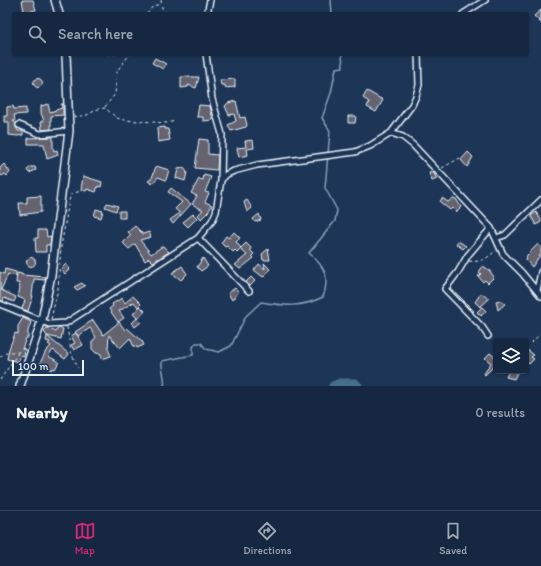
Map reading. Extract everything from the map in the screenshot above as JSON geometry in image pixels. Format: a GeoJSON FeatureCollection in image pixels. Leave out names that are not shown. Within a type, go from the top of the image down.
{"type":"FeatureCollection","features":[{"type":"Feature","properties":{"kind":"main road"},"geometry":{"type":"LineString","coordinates":[[54,0],[58,12]]}},
{"type":"Feature","properties":{"kind":"main road"},"geometry":{"type":"LineString","coordinates":[[20,386],[42,320],[51,275],[70,131],[66,56]]}},
{"type":"Feature","properties":{"kind":"street"},"geometry":{"type":"LineString","coordinates":[[207,12],[210,0]]}},
{"type":"Feature","properties":{"kind":"street"},"geometry":{"type":"LineString","coordinates":[[466,12],[484,0]]}},
{"type":"Feature","properties":{"kind":"street"},"geometry":{"type":"LineString","coordinates":[[0,304],[49,324],[66,323],[198,238],[208,228],[216,212],[221,180],[222,134],[212,99],[206,56]]}},
{"type":"Feature","properties":{"kind":"street"},"geometry":{"type":"LineString","coordinates":[[221,180],[234,170],[355,152],[370,146],[391,133],[412,105],[416,96],[419,85],[418,56]]}},
{"type":"Feature","properties":{"kind":"street"},"geometry":{"type":"LineString","coordinates":[[20,125],[25,129],[40,134],[70,131]]}},
{"type":"Feature","properties":{"kind":"street"},"geometry":{"type":"LineString","coordinates":[[391,133],[403,137],[413,144],[491,228],[503,254],[538,290],[541,296]]}},
{"type":"Feature","properties":{"kind":"street"},"geometry":{"type":"LineString","coordinates":[[496,238],[505,235],[541,200]]}},
{"type":"Feature","properties":{"kind":"street"},"geometry":{"type":"LineString","coordinates":[[488,336],[482,327],[445,289],[465,260],[491,228]]}},
{"type":"Feature","properties":{"kind":"street"},"geometry":{"type":"LineString","coordinates":[[198,238],[249,291]]}},
{"type":"Feature","properties":{"kind":"street"},"geometry":{"type":"LineString","coordinates":[[538,290],[541,272]]}},
{"type":"Feature","properties":{"kind":"path"},"geometry":{"type":"LineString","coordinates":[[161,0],[161,4],[166,12]]}},
{"type":"Feature","properties":{"kind":"path"},"geometry":{"type":"LineString","coordinates":[[148,12],[153,6],[161,4]]}},
{"type":"Feature","properties":{"kind":"path"},"geometry":{"type":"LineString","coordinates":[[70,119],[105,108],[115,94],[120,66],[128,56]]}},
{"type":"Feature","properties":{"kind":"path"},"geometry":{"type":"LineString","coordinates":[[105,108],[117,118],[124,120],[166,123],[175,121]]}},
{"type":"Feature","properties":{"kind":"path"},"geometry":{"type":"LineString","coordinates":[[435,168],[449,166],[460,158]]}},
{"type":"Feature","properties":{"kind":"path"},"geometry":{"type":"LineString","coordinates":[[49,324],[58,289],[61,247],[69,201],[71,194],[81,191]]}},
{"type":"Feature","properties":{"kind":"path"},"geometry":{"type":"LineString","coordinates":[[465,260],[481,261],[489,257],[499,246]]}},
{"type":"Feature","properties":{"kind":"path"},"geometry":{"type":"LineString","coordinates":[[66,323],[69,346],[78,368]]}},
{"type":"Feature","properties":{"kind":"path"},"geometry":{"type":"LineString","coordinates":[[531,343],[541,333]]}},
{"type":"Feature","properties":{"kind":"path"},"geometry":{"type":"LineString","coordinates":[[0,380],[19,352],[36,339]]}},
{"type":"Feature","properties":{"kind":"path"},"geometry":{"type":"LineString","coordinates":[[0,357],[8,352],[19,352]]}},
{"type":"Feature","properties":{"kind":"building"},"geometry":{"type":"Polygon","coordinates":[[[22,0],[33,0],[36,10],[24,12],[22,0]]]}},
{"type":"Feature","properties":{"kind":"building"},"geometry":{"type":"Polygon","coordinates":[[[541,10],[541,23],[534,16],[541,10]]]}},
{"type":"Feature","properties":{"kind":"building"},"geometry":{"type":"Polygon","coordinates":[[[155,58],[166,64],[163,69],[152,63],[155,58]]]}},
{"type":"Feature","properties":{"kind":"building"},"geometry":{"type":"Polygon","coordinates":[[[181,77],[199,77],[196,88],[188,85],[188,87],[181,88],[181,77]]]}},
{"type":"Feature","properties":{"kind":"building"},"geometry":{"type":"Polygon","coordinates":[[[36,79],[40,79],[42,83],[40,87],[36,87],[34,85],[34,81],[36,79]]]}},
{"type":"Feature","properties":{"kind":"building"},"geometry":{"type":"Polygon","coordinates":[[[235,79],[235,87],[225,88],[225,85],[221,85],[220,80],[235,79]]]}},
{"type":"Feature","properties":{"kind":"building"},"geometry":{"type":"Polygon","coordinates":[[[367,91],[383,100],[376,112],[367,107],[369,102],[363,98],[367,91]]]}},
{"type":"Feature","properties":{"kind":"building"},"geometry":{"type":"Polygon","coordinates":[[[236,101],[240,118],[245,117],[247,125],[246,127],[231,131],[228,125],[236,121],[234,114],[229,115],[225,106],[228,103],[236,101]]]}},
{"type":"Feature","properties":{"kind":"building"},"geometry":{"type":"Polygon","coordinates":[[[48,104],[50,112],[62,108],[61,104],[63,104],[63,115],[51,116],[51,129],[42,130],[41,121],[44,121],[41,113],[41,106],[48,104]]]}},
{"type":"Feature","properties":{"kind":"building"},"geometry":{"type":"Polygon","coordinates":[[[199,105],[210,106],[213,120],[203,121],[203,117],[197,117],[199,105]]]}},
{"type":"Feature","properties":{"kind":"building"},"geometry":{"type":"Polygon","coordinates":[[[13,106],[14,109],[26,108],[26,114],[14,115],[15,121],[13,121],[15,122],[18,131],[23,131],[23,135],[9,135],[9,122],[4,122],[4,116],[7,116],[7,107],[13,106]]]}},
{"type":"Feature","properties":{"kind":"building"},"geometry":{"type":"Polygon","coordinates":[[[348,116],[356,116],[355,123],[348,123],[348,116]]]}},
{"type":"Feature","properties":{"kind":"building"},"geometry":{"type":"Polygon","coordinates":[[[165,127],[165,129],[168,129],[170,140],[158,142],[157,128],[165,127]]]}},
{"type":"Feature","properties":{"kind":"building"},"geometry":{"type":"Polygon","coordinates":[[[53,137],[54,151],[57,150],[58,155],[47,159],[44,144],[28,144],[28,138],[53,137]]]}},
{"type":"Feature","properties":{"kind":"building"},"geometry":{"type":"Polygon","coordinates":[[[199,139],[208,140],[208,154],[218,155],[217,170],[195,168],[199,139]]]}},
{"type":"Feature","properties":{"kind":"building"},"geometry":{"type":"Polygon","coordinates":[[[253,140],[254,148],[247,149],[248,155],[239,157],[237,148],[246,147],[245,141],[253,140]]]}},
{"type":"Feature","properties":{"kind":"building"},"geometry":{"type":"Polygon","coordinates":[[[468,152],[473,157],[467,167],[461,160],[468,152]]]}},
{"type":"Feature","properties":{"kind":"building"},"geometry":{"type":"Polygon","coordinates":[[[4,164],[10,172],[7,176],[5,174],[2,176],[0,174],[0,168],[4,164]]]}},
{"type":"Feature","properties":{"kind":"building"},"geometry":{"type":"Polygon","coordinates":[[[156,166],[169,170],[166,180],[158,177],[152,184],[148,181],[152,178],[156,166]]]}},
{"type":"Feature","properties":{"kind":"building"},"geometry":{"type":"Polygon","coordinates":[[[31,167],[35,167],[36,170],[29,173],[27,170],[31,167]]]}},
{"type":"Feature","properties":{"kind":"building"},"geometry":{"type":"Polygon","coordinates":[[[184,168],[187,172],[185,181],[176,178],[178,169],[184,168]]]}},
{"type":"Feature","properties":{"kind":"building"},"geometry":{"type":"Polygon","coordinates":[[[433,172],[437,179],[432,181],[429,173],[433,172]]]}},
{"type":"Feature","properties":{"kind":"building"},"geometry":{"type":"Polygon","coordinates":[[[204,175],[211,177],[205,192],[209,193],[205,202],[212,205],[201,219],[198,215],[203,210],[192,204],[197,196],[191,193],[199,179],[203,180],[204,175]]]}},
{"type":"Feature","properties":{"kind":"building"},"geometry":{"type":"Polygon","coordinates":[[[83,176],[102,182],[101,187],[98,186],[96,192],[87,189],[86,191],[81,190],[83,176]]]}},
{"type":"Feature","properties":{"kind":"building"},"geometry":{"type":"Polygon","coordinates":[[[171,188],[191,204],[173,224],[170,220],[180,213],[175,209],[182,202],[168,192],[171,188]]]}},
{"type":"Feature","properties":{"kind":"building"},"geometry":{"type":"Polygon","coordinates":[[[41,196],[41,212],[20,215],[19,203],[27,203],[27,197],[41,196]]]}},
{"type":"Feature","properties":{"kind":"building"},"geometry":{"type":"Polygon","coordinates":[[[442,198],[448,202],[453,198],[456,199],[461,207],[456,212],[452,208],[450,210],[440,202],[442,198]]]}},
{"type":"Feature","properties":{"kind":"building"},"geometry":{"type":"Polygon","coordinates":[[[247,200],[252,208],[247,212],[244,202],[247,200]]]}},
{"type":"Feature","properties":{"kind":"building"},"geometry":{"type":"Polygon","coordinates":[[[107,203],[118,206],[116,211],[105,207],[107,203]]]}},
{"type":"Feature","properties":{"kind":"building"},"geometry":{"type":"Polygon","coordinates":[[[96,209],[103,211],[101,218],[94,216],[96,209]]]}},
{"type":"Feature","properties":{"kind":"building"},"geometry":{"type":"Polygon","coordinates":[[[119,211],[125,211],[125,218],[119,218],[119,211]]]}},
{"type":"Feature","properties":{"kind":"building"},"geometry":{"type":"Polygon","coordinates":[[[536,212],[541,222],[536,225],[531,216],[536,212]]]}},
{"type":"Feature","properties":{"kind":"building"},"geometry":{"type":"Polygon","coordinates":[[[193,214],[197,218],[188,227],[183,222],[193,214]]]}},
{"type":"Feature","properties":{"kind":"building"},"geometry":{"type":"Polygon","coordinates":[[[259,214],[261,220],[255,222],[253,219],[259,214]]]}},
{"type":"Feature","properties":{"kind":"building"},"geometry":{"type":"Polygon","coordinates":[[[135,226],[143,234],[149,232],[151,237],[140,240],[151,254],[163,246],[169,252],[153,262],[149,258],[145,261],[135,244],[129,249],[123,243],[131,235],[128,232],[135,226]]]}},
{"type":"Feature","properties":{"kind":"building"},"geometry":{"type":"Polygon","coordinates":[[[38,230],[46,230],[47,237],[51,236],[50,245],[46,245],[46,252],[36,252],[35,238],[38,238],[38,230]]]}},
{"type":"Feature","properties":{"kind":"building"},"geometry":{"type":"Polygon","coordinates":[[[234,232],[240,238],[236,242],[241,248],[237,252],[235,250],[233,252],[221,243],[226,236],[229,238],[234,232]]]}},
{"type":"Feature","properties":{"kind":"building"},"geometry":{"type":"Polygon","coordinates":[[[458,241],[466,246],[463,249],[456,244],[458,241]]]}},
{"type":"Feature","properties":{"kind":"building"},"geometry":{"type":"Polygon","coordinates":[[[246,243],[251,248],[250,250],[254,254],[252,256],[254,258],[240,269],[235,265],[247,255],[240,249],[246,243]]]}},
{"type":"Feature","properties":{"kind":"building"},"geometry":{"type":"Polygon","coordinates":[[[538,244],[541,247],[541,254],[532,267],[526,260],[527,255],[538,244]]]}},
{"type":"Feature","properties":{"kind":"building"},"geometry":{"type":"Polygon","coordinates":[[[268,249],[270,260],[263,260],[262,254],[268,249]]]}},
{"type":"Feature","properties":{"kind":"building"},"geometry":{"type":"Polygon","coordinates":[[[29,258],[33,258],[35,262],[33,266],[29,266],[27,264],[27,260],[29,258]]]}},
{"type":"Feature","properties":{"kind":"building"},"geometry":{"type":"Polygon","coordinates":[[[203,258],[208,266],[201,271],[197,267],[203,258]]]}},
{"type":"Feature","properties":{"kind":"building"},"geometry":{"type":"Polygon","coordinates":[[[264,263],[270,269],[263,277],[254,270],[259,264],[265,269],[264,263]]]}},
{"type":"Feature","properties":{"kind":"building"},"geometry":{"type":"Polygon","coordinates":[[[66,264],[70,269],[65,274],[61,269],[66,264]]]}},
{"type":"Feature","properties":{"kind":"building"},"geometry":{"type":"Polygon","coordinates":[[[182,266],[187,274],[181,280],[172,273],[182,266]]]}},
{"type":"Feature","properties":{"kind":"building"},"geometry":{"type":"Polygon","coordinates":[[[483,266],[489,270],[494,277],[488,283],[485,280],[483,282],[478,276],[481,274],[479,272],[483,266]]]}},
{"type":"Feature","properties":{"kind":"building"},"geometry":{"type":"Polygon","coordinates":[[[5,269],[16,272],[16,276],[8,274],[1,290],[16,297],[14,302],[4,298],[3,301],[0,300],[0,272],[4,274],[5,269]]]}},
{"type":"Feature","properties":{"kind":"building"},"geometry":{"type":"Polygon","coordinates":[[[17,273],[22,275],[46,277],[45,280],[34,279],[33,296],[28,311],[22,309],[25,300],[18,297],[20,288],[19,283],[16,283],[17,273]]]}},
{"type":"Feature","properties":{"kind":"building"},"geometry":{"type":"Polygon","coordinates":[[[251,277],[255,281],[250,286],[246,282],[251,277]]]}},
{"type":"Feature","properties":{"kind":"building"},"geometry":{"type":"Polygon","coordinates":[[[82,283],[85,286],[77,290],[74,287],[82,283]]]}},
{"type":"Feature","properties":{"kind":"building"},"geometry":{"type":"Polygon","coordinates":[[[235,288],[239,292],[232,300],[228,293],[235,288]]]}},
{"type":"Feature","properties":{"kind":"building"},"geometry":{"type":"Polygon","coordinates":[[[451,288],[474,311],[473,312],[450,289],[451,288]]]}},
{"type":"Feature","properties":{"kind":"building"},"geometry":{"type":"Polygon","coordinates":[[[481,293],[489,299],[480,307],[475,302],[481,293]]]}},
{"type":"Feature","properties":{"kind":"building"},"geometry":{"type":"Polygon","coordinates":[[[133,296],[141,304],[138,307],[134,302],[119,311],[124,318],[118,322],[109,309],[113,306],[112,304],[122,298],[125,303],[133,296]]]}},
{"type":"Feature","properties":{"kind":"building"},"geometry":{"type":"Polygon","coordinates":[[[500,300],[505,304],[498,310],[496,301],[500,300]]]}},
{"type":"Feature","properties":{"kind":"building"},"geometry":{"type":"Polygon","coordinates":[[[140,306],[145,311],[138,319],[133,314],[140,306]]]}},
{"type":"Feature","properties":{"kind":"building"},"geometry":{"type":"Polygon","coordinates":[[[482,307],[486,311],[481,316],[477,312],[482,307]]]}},
{"type":"Feature","properties":{"kind":"building"},"geometry":{"type":"Polygon","coordinates":[[[23,318],[31,322],[28,331],[28,338],[26,338],[22,349],[25,349],[24,356],[21,355],[18,362],[7,359],[15,333],[18,334],[18,326],[23,318]]]}},
{"type":"Feature","properties":{"kind":"building"},"geometry":{"type":"Polygon","coordinates":[[[137,318],[141,322],[135,327],[132,323],[137,318]]]}},
{"type":"Feature","properties":{"kind":"building"},"geometry":{"type":"Polygon","coordinates":[[[93,320],[103,335],[119,322],[125,330],[127,328],[142,341],[144,345],[137,348],[136,346],[134,347],[130,338],[120,348],[109,335],[108,349],[111,356],[102,359],[101,354],[96,353],[92,349],[92,342],[96,337],[90,328],[78,336],[75,332],[93,320]]]}},
{"type":"Feature","properties":{"kind":"building"},"geometry":{"type":"Polygon","coordinates":[[[47,328],[56,332],[58,328],[63,329],[61,339],[47,336],[44,332],[47,328]]]}},
{"type":"Feature","properties":{"kind":"building"},"geometry":{"type":"Polygon","coordinates":[[[76,333],[83,345],[74,350],[71,345],[75,343],[71,336],[76,333]]]}},
{"type":"Feature","properties":{"kind":"building"},"geometry":{"type":"Polygon","coordinates":[[[47,336],[69,354],[65,359],[53,350],[48,356],[59,362],[55,369],[53,368],[52,370],[40,363],[46,351],[51,346],[48,344],[50,342],[46,341],[47,336]]]}},
{"type":"Feature","properties":{"kind":"building"},"geometry":{"type":"Polygon","coordinates":[[[529,351],[534,355],[531,357],[534,359],[529,364],[529,351]]]}},
{"type":"Feature","properties":{"kind":"building"},"geometry":{"type":"Polygon","coordinates":[[[490,353],[493,356],[493,367],[485,375],[484,374],[491,363],[485,358],[490,353]]]}},
{"type":"Feature","properties":{"kind":"building"},"geometry":{"type":"Polygon","coordinates":[[[508,374],[516,374],[514,379],[506,377],[508,374]]]}},
{"type":"Feature","properties":{"kind":"waterway"},"geometry":{"type":"LineString","coordinates":[[331,0],[332,12]]}},
{"type":"Feature","properties":{"kind":"waterway"},"geometry":{"type":"LineString","coordinates":[[164,386],[162,361],[193,355],[193,347],[196,343],[201,343],[206,349],[219,352],[231,346],[246,316],[261,302],[293,305],[315,301],[323,297],[326,283],[325,272],[319,263],[309,253],[335,221],[337,210],[325,188],[330,131],[322,118],[331,93],[336,68],[343,67],[342,56]]}},
{"type":"Feature","properties":{"kind":"waterway"},"geometry":{"type":"LineString","coordinates":[[333,386],[340,383],[355,383],[358,386]]}}]}
